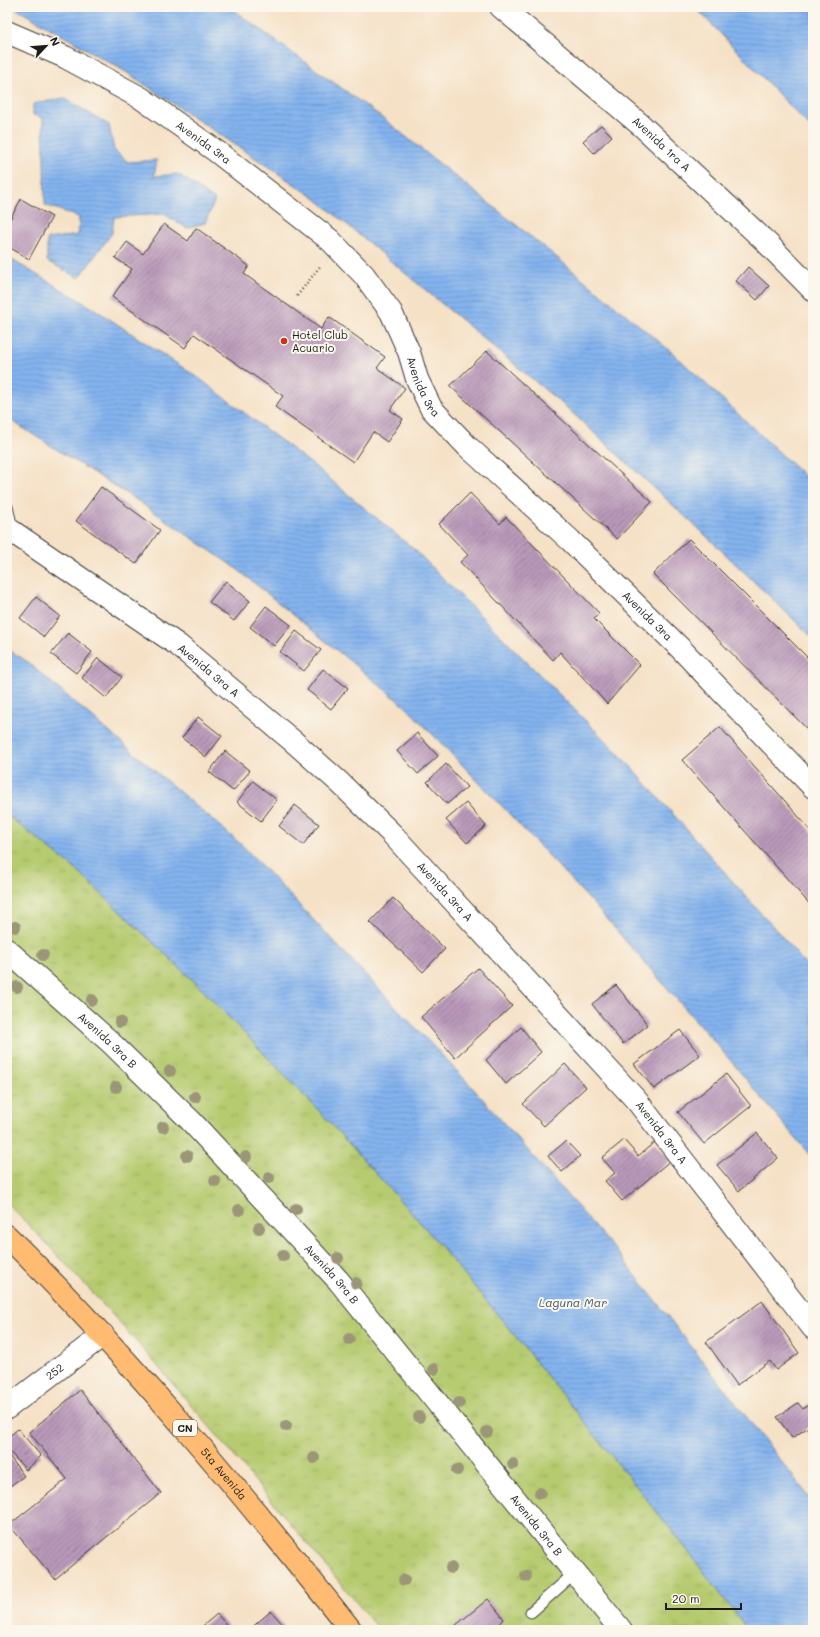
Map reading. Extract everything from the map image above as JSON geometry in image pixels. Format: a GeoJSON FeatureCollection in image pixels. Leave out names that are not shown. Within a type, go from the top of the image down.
{"type":"FeatureCollection","features":[{"type":"Feature","properties":{"kind":"highway","name":"5ta Avenida"},"geometry":{"type":"LineString","coordinates":[[7,1236],[103,1335],[218,1467],[351,1630]]}},
{"type":"Feature","properties":{"kind":"street","name":"Avenida 1ra A"},"geometry":{"type":"LineString","coordinates":[[501,7],[642,126],[766,242],[813,290]]}},
{"type":"Feature","properties":{"kind":"street","name":"Avenida 3ra"},"geometry":{"type":"LineString","coordinates":[[7,32],[65,56],[141,98],[216,151],[336,246],[364,275],[391,312],[409,352],[417,379],[431,408],[466,446],[570,540],[668,636],[813,787]]}},
{"type":"Feature","properties":{"kind":"street","name":"Avenida 3ra A"},"geometry":{"type":"LineString","coordinates":[[10,530],[178,645],[294,742],[392,834],[637,1101],[813,1328]]}},
{"type":"Feature","properties":{"kind":"street","name":"Avenida 3ra B"},"geometry":{"type":"LineString","coordinates":[[7,950],[110,1040],[190,1120],[322,1263],[404,1361],[621,1630]]}},
{"type":"Feature","properties":{"kind":"street","name":"252"},"geometry":{"type":"LineString","coordinates":[[7,1408],[103,1335]]}},
{"type":"Feature","properties":{"kind":"lane"},"geometry":{"type":"LineString","coordinates":[[7,507],[10,530]]}},
{"type":"Feature","properties":{"kind":"lane"},"geometry":{"type":"LineString","coordinates":[[531,1612],[575,1573]]}},
{"type":"Feature","properties":{"kind":"path"},"geometry":{"type":"LineString","coordinates":[[297,296],[336,246]]}},
{"type":"Feature","properties":{"kind":"green space"},"geometry":{"type":"Polygon","coordinates":[[[7,815],[73,867],[197,984],[324,1116],[426,1229],[503,1321],[678,1538],[748,1630],[379,1630],[147,1354],[78,1277],[7,1203],[7,815]]]}},
{"type":"Feature","properties":{"kind":"water"},"geometry":{"type":"Polygon","coordinates":[[[13,7],[229,7],[380,116],[550,252],[674,354],[813,484],[813,638],[701,531],[567,408],[315,198],[126,72],[13,7]]]}},
{"type":"Feature","properties":{"kind":"water"},"geometry":{"type":"Polygon","coordinates":[[[695,7],[813,7],[813,130],[695,7]]]}},
{"type":"Feature","properties":{"kind":"water"},"geometry":{"type":"Polygon","coordinates":[[[64,98],[109,125],[114,150],[128,162],[157,160],[154,176],[178,174],[215,200],[205,223],[187,228],[164,214],[114,217],[112,233],[79,278],[47,261],[47,239],[78,235],[79,217],[45,205],[43,118],[33,115],[33,104],[64,98]]]}},
{"type":"Feature","properties":{"kind":"water"},"geometry":{"type":"Polygon","coordinates":[[[7,257],[93,308],[200,379],[313,465],[416,551],[624,759],[792,948],[813,974],[813,1159],[719,1047],[587,897],[405,706],[237,569],[138,501],[7,418],[7,257]]]}},
{"type":"Feature","properties":{"kind":"water","name":"Laguna Mar"},"geometry":{"type":"Polygon","coordinates":[[[7,649],[25,660],[243,846],[472,1087],[619,1254],[813,1502],[813,1630],[748,1630],[678,1538],[503,1321],[426,1229],[324,1116],[197,984],[73,867],[7,815],[7,649]]]}},
{"type":"Feature","properties":{"kind":"building"},"geometry":{"type":"Polygon","coordinates":[[[601,125],[612,136],[594,153],[583,141],[601,125]]]}},
{"type":"Feature","properties":{"kind":"building"},"geometry":{"type":"Polygon","coordinates":[[[21,199],[52,217],[29,259],[7,246],[7,225],[21,199]]]}},
{"type":"Feature","properties":{"kind":"building","name":"Hotel Club Acuario"},"geometry":{"type":"Polygon","coordinates":[[[164,224],[188,241],[196,228],[249,266],[244,274],[321,329],[329,317],[385,357],[377,368],[405,388],[390,410],[403,419],[387,442],[373,432],[353,462],[275,407],[283,396],[194,334],[185,348],[112,297],[132,269],[115,258],[127,242],[143,254],[164,224]]]}},
{"type":"Feature","properties":{"kind":"building"},"geometry":{"type":"Polygon","coordinates":[[[748,267],[769,286],[757,300],[736,281],[748,267]]]}},
{"type":"Feature","properties":{"kind":"building"},"geometry":{"type":"Polygon","coordinates":[[[487,351],[652,502],[617,539],[450,386],[487,351]]]}},
{"type":"Feature","properties":{"kind":"building"},"geometry":{"type":"Polygon","coordinates":[[[101,487],[160,530],[136,564],[76,521],[101,487]]]}},
{"type":"Feature","properties":{"kind":"building"},"geometry":{"type":"Polygon","coordinates":[[[470,493],[500,524],[506,517],[599,613],[594,619],[640,665],[607,704],[560,652],[553,660],[460,562],[468,555],[439,524],[470,493]]]}},
{"type":"Feature","properties":{"kind":"building"},"geometry":{"type":"Polygon","coordinates":[[[689,539],[813,663],[813,735],[653,574],[689,539]]]}},
{"type":"Feature","properties":{"kind":"building"},"geometry":{"type":"Polygon","coordinates":[[[226,581],[250,601],[234,621],[209,602],[226,581]]]}},
{"type":"Feature","properties":{"kind":"building"},"geometry":{"type":"Polygon","coordinates":[[[36,597],[60,616],[44,637],[20,618],[36,597]]]}},
{"type":"Feature","properties":{"kind":"building"},"geometry":{"type":"Polygon","coordinates":[[[266,606],[291,625],[274,646],[250,627],[266,606]]]}},
{"type":"Feature","properties":{"kind":"building"},"geometry":{"type":"Polygon","coordinates":[[[296,631],[321,650],[304,671],[280,652],[296,631]]]}},
{"type":"Feature","properties":{"kind":"building"},"geometry":{"type":"Polygon","coordinates":[[[68,633],[92,652],[76,673],[51,654],[68,633]]]}},
{"type":"Feature","properties":{"kind":"building"},"geometry":{"type":"Polygon","coordinates":[[[98,658],[122,677],[106,698],[82,678],[98,658]]]}},
{"type":"Feature","properties":{"kind":"building"},"geometry":{"type":"Polygon","coordinates":[[[323,669],[348,688],[331,709],[307,690],[323,669]]]}},
{"type":"Feature","properties":{"kind":"building"},"geometry":{"type":"Polygon","coordinates":[[[198,717],[222,736],[206,757],[182,738],[198,717]]]}},
{"type":"Feature","properties":{"kind":"building"},"geometry":{"type":"Polygon","coordinates":[[[720,727],[813,833],[813,908],[682,760],[720,727]]]}},
{"type":"Feature","properties":{"kind":"building"},"geometry":{"type":"Polygon","coordinates":[[[417,733],[438,756],[418,774],[397,751],[417,733]]]}},
{"type":"Feature","properties":{"kind":"building"},"geometry":{"type":"Polygon","coordinates":[[[225,751],[250,771],[233,791],[209,772],[225,751]]]}},
{"type":"Feature","properties":{"kind":"building"},"geometry":{"type":"Polygon","coordinates":[[[446,764],[467,787],[447,804],[427,782],[446,764]]]}},
{"type":"Feature","properties":{"kind":"building"},"geometry":{"type":"Polygon","coordinates":[[[253,781],[277,800],[261,821],[237,802],[253,781]]]}},
{"type":"Feature","properties":{"kind":"building"},"geometry":{"type":"Polygon","coordinates":[[[466,803],[486,826],[467,843],[446,820],[466,803]]]}},
{"type":"Feature","properties":{"kind":"building"},"geometry":{"type":"Polygon","coordinates":[[[295,805],[319,824],[303,845],[279,826],[295,805]]]}},
{"type":"Feature","properties":{"kind":"building"},"geometry":{"type":"Polygon","coordinates":[[[393,898],[445,949],[423,972],[370,922],[393,898]]]}},
{"type":"Feature","properties":{"kind":"building"},"geometry":{"type":"Polygon","coordinates":[[[478,968],[512,1006],[455,1058],[421,1017],[478,968]]]}},
{"type":"Feature","properties":{"kind":"building"},"geometry":{"type":"Polygon","coordinates":[[[616,985],[648,1025],[623,1044],[592,1004],[616,985]]]}},
{"type":"Feature","properties":{"kind":"building"},"geometry":{"type":"Polygon","coordinates":[[[521,1027],[541,1052],[506,1084],[486,1060],[521,1027]]]}},
{"type":"Feature","properties":{"kind":"building"},"geometry":{"type":"Polygon","coordinates":[[[680,1030],[700,1055],[654,1089],[634,1064],[680,1030]]]}},
{"type":"Feature","properties":{"kind":"building"},"geometry":{"type":"Polygon","coordinates":[[[565,1064],[586,1087],[544,1126],[523,1104],[565,1064]]]}},
{"type":"Feature","properties":{"kind":"building"},"geometry":{"type":"Polygon","coordinates":[[[726,1074],[751,1106],[704,1144],[678,1112],[726,1074]]]}},
{"type":"Feature","properties":{"kind":"building"},"geometry":{"type":"Polygon","coordinates":[[[757,1133],[778,1158],[739,1191],[717,1165],[757,1133]]]}},
{"type":"Feature","properties":{"kind":"building"},"geometry":{"type":"Polygon","coordinates":[[[624,1140],[638,1156],[655,1142],[671,1160],[622,1201],[605,1181],[615,1173],[602,1158],[624,1140]]]}},
{"type":"Feature","properties":{"kind":"building"},"geometry":{"type":"Polygon","coordinates":[[[566,1141],[580,1156],[562,1172],[548,1156],[566,1141]]]}},
{"type":"Feature","properties":{"kind":"building"},"geometry":{"type":"Polygon","coordinates":[[[762,1301],[799,1353],[776,1370],[770,1361],[737,1385],[706,1342],[762,1301]]]}},
{"type":"Feature","properties":{"kind":"building"},"geometry":{"type":"Polygon","coordinates":[[[80,1390],[161,1493],[55,1579],[9,1525],[67,1479],[29,1432],[80,1390]]]}},
{"type":"Feature","properties":{"kind":"building"},"geometry":{"type":"Polygon","coordinates":[[[813,1401],[813,1424],[792,1438],[777,1417],[798,1403],[803,1409],[813,1401]]]}},
{"type":"Feature","properties":{"kind":"building"},"geometry":{"type":"Polygon","coordinates":[[[18,1429],[41,1456],[26,1470],[7,1449],[7,1438],[18,1429]]]}},
{"type":"Feature","properties":{"kind":"building"},"geometry":{"type":"Polygon","coordinates":[[[7,1453],[24,1476],[7,1488],[7,1453]]]}},
{"type":"Feature","properties":{"kind":"building"},"geometry":{"type":"Polygon","coordinates":[[[488,1599],[504,1619],[495,1630],[450,1630],[488,1599]]]}},
{"type":"Feature","properties":{"kind":"building"},"geometry":{"type":"Polygon","coordinates":[[[271,1611],[286,1628],[283,1630],[249,1630],[271,1611]]]}},
{"type":"Feature","properties":{"kind":"building"},"geometry":{"type":"Polygon","coordinates":[[[217,1614],[231,1630],[198,1630],[217,1614]]]}},
{"type":"Feature","properties":{"kind":"place","name":"Hotel Club Acuario"},"geometry":{"type":"Point","coordinates":[284,341]}}]}
